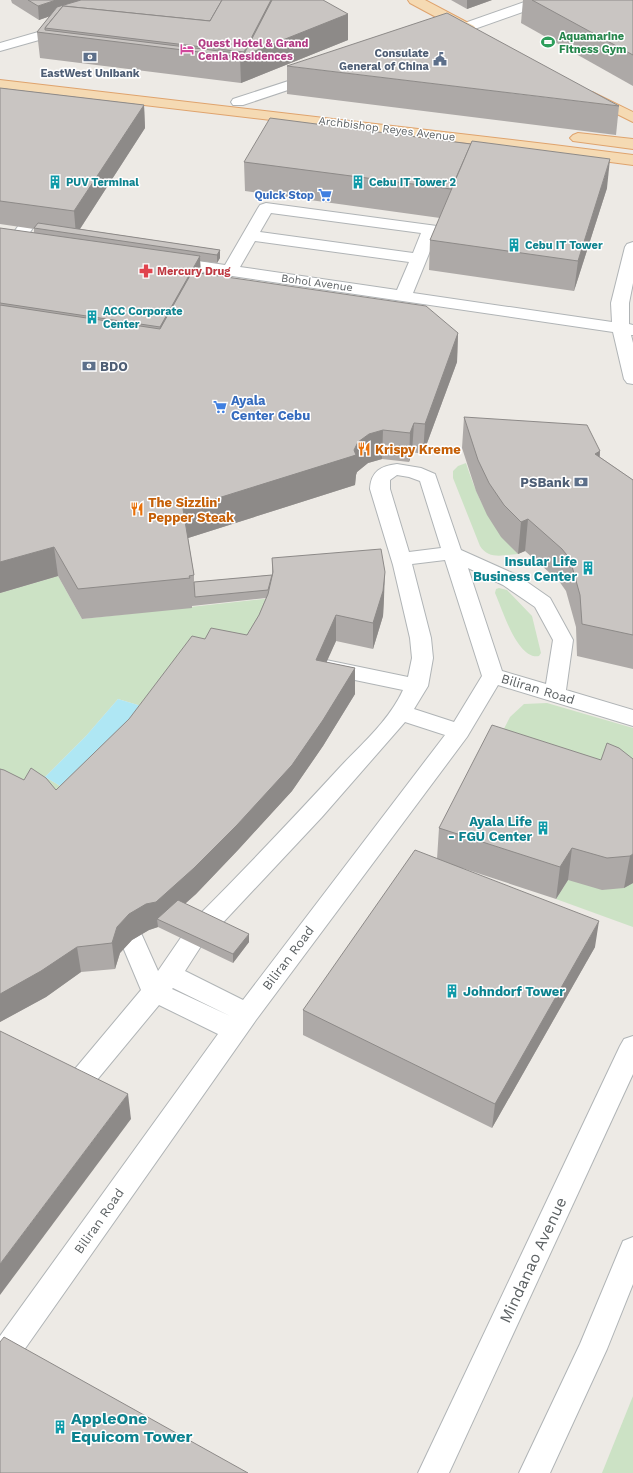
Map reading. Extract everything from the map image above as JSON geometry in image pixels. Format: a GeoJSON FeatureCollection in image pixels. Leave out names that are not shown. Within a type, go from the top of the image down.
{"type":"FeatureCollection","features":[{"type":"Feature","properties":{"kind":"main road"},"geometry":{"type":"LineString","coordinates":[[415,0],[480,35]]}},
{"type":"Feature","properties":{"kind":"main road","name":"Archbishop Reyes Avenue"},"geometry":{"type":"LineString","coordinates":[[0,84],[141,102],[218,121],[633,172]]}},
{"type":"Feature","properties":{"kind":"main road"},"geometry":{"type":"LineString","coordinates":[[577,88],[633,118]]}},
{"type":"Feature","properties":{"kind":"main road","name":"Archbishop Reyes Avenue"},"geometry":{"type":"LineString","coordinates":[[141,102],[227,100],[237,106],[633,160]]}},
{"type":"Feature","properties":{"kind":"main road","name":"Archbishop Reyes Avenue"},"geometry":{"type":"LineString","coordinates":[[237,106],[633,144]]}},
{"type":"Feature","properties":{"kind":"street"},"geometry":{"type":"LineString","coordinates":[[428,40],[543,0]]}},
{"type":"Feature","properties":{"kind":"street"},"geometry":{"type":"LineString","coordinates":[[0,47],[79,23]]}},
{"type":"Feature","properties":{"kind":"street"},"geometry":{"type":"LineString","coordinates":[[237,106],[330,72]]}},
{"type":"Feature","properties":{"kind":"street"},"geometry":{"type":"LineString","coordinates":[[23,100],[33,88]]}},
{"type":"Feature","properties":{"kind":"street"},"geometry":{"type":"LineString","coordinates":[[44,103],[53,91]]}},
{"type":"Feature","properties":{"kind":"street"},"geometry":{"type":"LineString","coordinates":[[0,237],[25,241],[37,199]]}},
{"type":"Feature","properties":{"kind":"street"},"geometry":{"type":"LineString","coordinates":[[230,270],[266,208],[431,229],[403,296]]}},
{"type":"Feature","properties":{"kind":"street"},"geometry":{"type":"LineString","coordinates":[[250,235],[418,259]]}},
{"type":"Feature","properties":{"kind":"street"},"geometry":{"type":"LineString","coordinates":[[633,247],[620,303],[627,330],[633,378]]}},
{"type":"Feature","properties":{"kind":"street","name":"Bohol Avenue"},"geometry":{"type":"LineString","coordinates":[[159,260],[627,330]]}},
{"type":"Feature","properties":{"kind":"street"},"geometry":{"type":"LineString","coordinates":[[207,923],[314,811],[400,712],[416,686],[422,665],[423,648],[402,559],[378,481],[382,475],[389,471],[408,469],[419,472],[428,478],[493,676]]}},
{"type":"Feature","properties":{"kind":"street"},"geometry":{"type":"LineString","coordinates":[[402,559],[452,553],[510,580],[543,603],[563,640],[555,694]]}},
{"type":"Feature","properties":{"kind":"street"},"geometry":{"type":"LineString","coordinates":[[324,667],[416,686]]}},
{"type":"Feature","properties":{"kind":"street","name":"Biliran Road"},"geometry":{"type":"LineString","coordinates":[[0,1360],[241,1022],[459,732],[493,676],[633,718]]}},
{"type":"Feature","properties":{"kind":"street"},"geometry":{"type":"LineString","coordinates":[[400,712],[459,732]]}},
{"type":"Feature","properties":{"kind":"street"},"geometry":{"type":"LineString","coordinates":[[132,940],[161,983],[241,1022]]}},
{"type":"Feature","properties":{"kind":"street"},"geometry":{"type":"LineString","coordinates":[[73,1090],[161,983],[191,943]]}},
{"type":"Feature","properties":{"kind":"street","name":"Mindanao Avenue"},"geometry":{"type":"LineString","coordinates":[[433,1473],[633,1046]]}},
{"type":"Feature","properties":{"kind":"street"},"geometry":{"type":"LineString","coordinates":[[534,1473],[592,1349],[633,1250]]}},
{"type":"Feature","properties":{"kind":"green space"},"geometry":{"type":"Polygon","coordinates":[[[466,463],[475,489],[486,512],[500,533],[518,554],[502,556],[492,555],[480,546],[453,478],[453,471],[458,466],[466,463]]]}},
{"type":"Feature","properties":{"kind":"green space"},"geometry":{"type":"Polygon","coordinates":[[[58,576],[82,619],[273,598],[268,619],[158,711],[118,699],[86,736],[45,777],[79,797],[0,794],[0,593],[58,576]]]}},
{"type":"Feature","properties":{"kind":"green space"},"geometry":{"type":"Polygon","coordinates":[[[499,588],[507,590],[532,616],[541,653],[539,656],[531,655],[524,650],[511,632],[495,593],[496,589],[499,588]]]}},
{"type":"Feature","properties":{"kind":"green space"},"geometry":{"type":"Polygon","coordinates":[[[547,703],[633,728],[633,796],[489,758],[510,717],[524,704],[547,703]]]}},
{"type":"Feature","properties":{"kind":"green space"},"geometry":{"type":"Polygon","coordinates":[[[568,880],[633,883],[633,927],[556,899],[568,880]]]}},
{"type":"Feature","properties":{"kind":"green space"},"geometry":{"type":"Polygon","coordinates":[[[633,1396],[633,1473],[602,1473],[633,1396]]]}},
{"type":"Feature","properties":{"kind":"water"},"geometry":{"type":"Polygon","coordinates":[[[118,699],[158,711],[79,797],[45,777],[86,736],[118,699]]]}},
{"type":"Feature","properties":{"kind":"building"},"geometry":{"type":"Polygon","coordinates":[[[28,0],[56,0],[38,6],[28,0]]]}},
{"type":"Feature","properties":{"kind":"building"},"geometry":{"type":"Polygon","coordinates":[[[81,0],[222,0],[210,21],[63,6],[45,30],[244,54],[272,0],[323,0],[348,14],[240,57],[37,32],[57,7],[81,0]]]}},
{"type":"Feature","properties":{"kind":"building"},"geometry":{"type":"Polygon","coordinates":[[[222,0],[271,0],[244,52],[45,28],[63,6],[210,21],[222,0]]]}},
{"type":"Feature","properties":{"kind":"building"},"geometry":{"type":"Polygon","coordinates":[[[532,0],[633,0],[633,55],[532,0]]]}},
{"type":"Feature","properties":{"kind":"building"},"geometry":{"type":"Polygon","coordinates":[[[447,13],[619,106],[287,66],[447,13]]]}},
{"type":"Feature","properties":{"kind":"building","name":"PUV Terminal"},"geometry":{"type":"Polygon","coordinates":[[[0,88],[144,105],[74,211],[0,201],[0,88]]]}},
{"type":"Feature","properties":{"kind":"building"},"geometry":{"type":"Polygon","coordinates":[[[270,118],[471,144],[451,189],[244,162],[270,118]]]}},
{"type":"Feature","properties":{"kind":"building","name":"Cebu IT Tower"},"geometry":{"type":"Polygon","coordinates":[[[472,141],[610,159],[578,261],[430,240],[472,141]]]}},
{"type":"Feature","properties":{"kind":"building"},"geometry":{"type":"Polygon","coordinates":[[[38,223],[220,250],[217,255],[34,228],[38,223]]]}},
{"type":"Feature","properties":{"kind":"building"},"geometry":{"type":"Polygon","coordinates":[[[0,228],[200,256],[160,327],[0,303],[0,228]]]}},
{"type":"Feature","properties":{"kind":"building","name":"Ayala Center Cebu"},"geometry":{"type":"Polygon","coordinates":[[[192,272],[426,306],[458,333],[425,424],[414,423],[410,433],[383,430],[369,434],[358,442],[354,450],[356,455],[183,509],[194,575],[189,576],[190,578],[78,589],[54,547],[0,562],[0,305],[160,329],[192,272]]]}},
{"type":"Feature","properties":{"kind":"building","name":"Insular Life Business Center"},"geometry":{"type":"Polygon","coordinates":[[[464,417],[587,425],[600,451],[595,454],[633,480],[633,635],[582,624],[580,595],[570,559],[562,549],[528,519],[521,522],[504,505],[489,483],[478,460],[464,417]]]}},
{"type":"Feature","properties":{"kind":"building"},"geometry":{"type":"Polygon","coordinates":[[[381,549],[385,572],[383,591],[373,623],[336,615],[316,660],[355,668],[323,720],[292,765],[237,825],[194,868],[156,902],[146,904],[129,914],[117,927],[112,943],[77,947],[41,971],[0,994],[0,769],[24,780],[31,768],[46,778],[56,790],[129,719],[192,636],[205,639],[211,628],[247,635],[259,615],[268,594],[273,572],[272,558],[381,549]]]}},
{"type":"Feature","properties":{"kind":"building"},"geometry":{"type":"Polygon","coordinates":[[[272,575],[268,590],[195,597],[194,582],[272,575]]]}},
{"type":"Feature","properties":{"kind":"building","name":"Ayala Life - FGU Center"},"geometry":{"type":"Polygon","coordinates":[[[492,725],[601,760],[607,743],[619,748],[633,759],[633,854],[630,856],[607,858],[572,848],[560,867],[439,828],[492,725]]]}},
{"type":"Feature","properties":{"kind":"building","name":"Johndorf Tower"},"geometry":{"type":"Polygon","coordinates":[[[415,850],[599,921],[495,1104],[303,1010],[415,850]]]}},
{"type":"Feature","properties":{"kind":"building"},"geometry":{"type":"Polygon","coordinates":[[[178,900],[249,934],[233,954],[157,919],[178,900]]]}},
{"type":"Feature","properties":{"kind":"building"},"geometry":{"type":"Polygon","coordinates":[[[0,1031],[128,1094],[0,1264],[0,1031]]]}},
{"type":"Feature","properties":{"kind":"building","name":"AppleOne Equicom Tower"},"geometry":{"type":"Polygon","coordinates":[[[4,1337],[248,1473],[0,1473],[0,1342],[4,1337]]]}},
{"type":"Feature","properties":{"kind":"place","name":"Aquamarine Fitness Gym"},"geometry":{"type":"Point","coordinates":[548,42]}},
{"type":"Feature","properties":{"kind":"place","name":"Quest Hotel & Grand Cenia Residences"},"geometry":{"type":"Point","coordinates":[187,49]}},
{"type":"Feature","properties":{"kind":"place","name":"EastWest Unibank"},"geometry":{"type":"Point","coordinates":[90,57]}},
{"type":"Feature","properties":{"kind":"place","name":"Consulate General of China"},"geometry":{"type":"Point","coordinates":[440,59]}},
{"type":"Feature","properties":{"kind":"place","name":"PUV Terminal"},"geometry":{"type":"Point","coordinates":[55,182]}},
{"type":"Feature","properties":{"kind":"place","name":"Cebu IT Tower 2"},"geometry":{"type":"Point","coordinates":[358,182]}},
{"type":"Feature","properties":{"kind":"place","name":"Quick Stop"},"geometry":{"type":"Point","coordinates":[325,195]}},
{"type":"Feature","properties":{"kind":"place","name":"Cebu IT Tower"},"geometry":{"type":"Point","coordinates":[514,245]}},
{"type":"Feature","properties":{"kind":"place","name":"Mercury Drug"},"geometry":{"type":"Point","coordinates":[146,271]}},
{"type":"Feature","properties":{"kind":"place","name":"ACC Corporate Center"},"geometry":{"type":"Point","coordinates":[92,317]}},
{"type":"Feature","properties":{"kind":"place","name":"BDO"},"geometry":{"type":"Point","coordinates":[89,366]}},
{"type":"Feature","properties":{"kind":"place","name":"Ayala Center Cebu"},"geometry":{"type":"Point","coordinates":[220,407]}},
{"type":"Feature","properties":{"kind":"place","name":"Krispy Kreme"},"geometry":{"type":"Point","coordinates":[364,449]}},
{"type":"Feature","properties":{"kind":"place","name":"PSBank"},"geometry":{"type":"Point","coordinates":[581,482]}},
{"type":"Feature","properties":{"kind":"place","name":"The Sizzlin' Pepper Steak"},"geometry":{"type":"Point","coordinates":[137,509]}},
{"type":"Feature","properties":{"kind":"place","name":"Insular Life Business Center"},"geometry":{"type":"Point","coordinates":[588,568]}},
{"type":"Feature","properties":{"kind":"place","name":"Ayala Life - FGU Center"},"geometry":{"type":"Point","coordinates":[543,828]}},
{"type":"Feature","properties":{"kind":"place","name":"Johndorf Tower"},"geometry":{"type":"Point","coordinates":[452,991]}},
{"type":"Feature","properties":{"kind":"place","name":"AppleOne Equicom Tower"},"geometry":{"type":"Point","coordinates":[60,1427]}}]}
